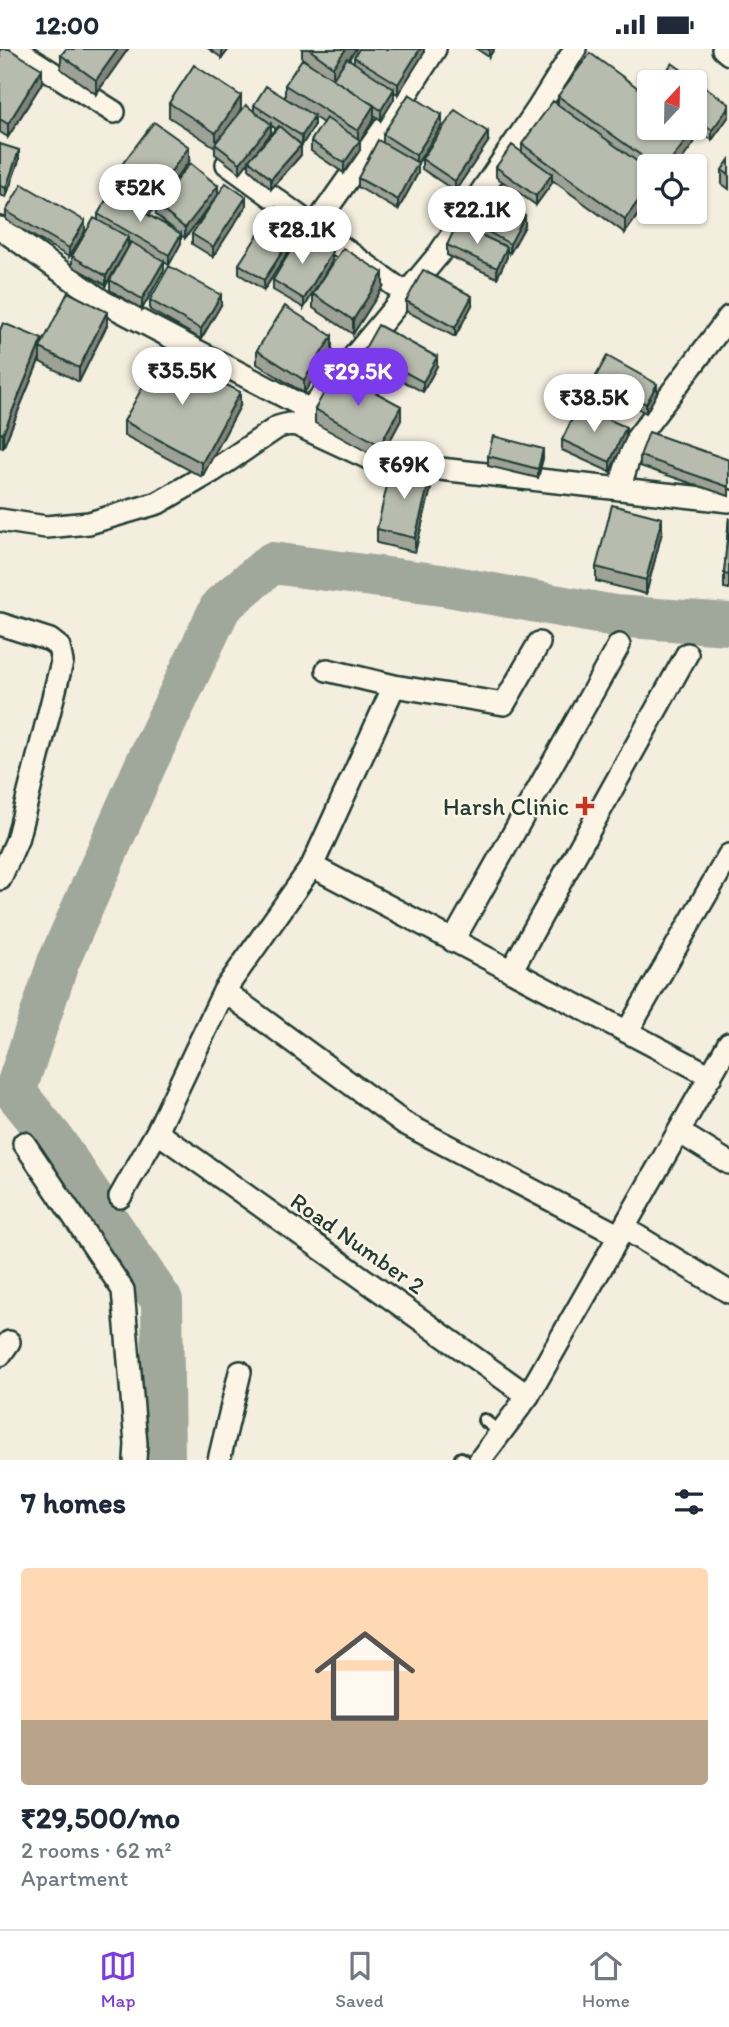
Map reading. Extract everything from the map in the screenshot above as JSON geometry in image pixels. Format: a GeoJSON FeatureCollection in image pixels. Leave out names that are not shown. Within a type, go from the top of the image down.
{"type":"FeatureCollection","features":[{"type":"Feature","properties":{"kind":"street"},"geometry":{"type":"LineString","coordinates":[[15,49],[114,112]]}},
{"type":"Feature","properties":{"kind":"street"},"geometry":{"type":"LineString","coordinates":[[314,227],[391,118],[435,49]]}},
{"type":"Feature","properties":{"kind":"street"},"geometry":{"type":"LineString","coordinates":[[0,520],[46,527],[89,523],[158,503],[213,471],[278,427],[304,418],[439,254],[575,49]]}},
{"type":"Feature","properties":{"kind":"street"},"geometry":{"type":"LineString","coordinates":[[723,49],[729,54]]}},
{"type":"Feature","properties":{"kind":"street"},"geometry":{"type":"LineString","coordinates":[[227,165],[405,293]]}},
{"type":"Feature","properties":{"kind":"street"},"geometry":{"type":"LineString","coordinates":[[0,228],[104,302],[377,463],[729,501]]}},
{"type":"Feature","properties":{"kind":"street"},"geometry":{"type":"LineString","coordinates":[[619,489],[634,442],[729,317]]}},
{"type":"Feature","properties":{"kind":"street"},"geometry":{"type":"LineString","coordinates":[[0,624],[50,640],[58,647],[62,662],[17,840],[0,879]]}},
{"type":"Feature","properties":{"kind":"street"},"geometry":{"type":"LineString","coordinates":[[327,670],[394,686],[504,705],[539,643]]}},
{"type":"Feature","properties":{"kind":"street"},"geometry":{"type":"LineString","coordinates":[[453,941],[619,645]]}},
{"type":"Feature","properties":{"kind":"street"},"geometry":{"type":"LineString","coordinates":[[511,971],[687,654]]}},
{"type":"Feature","properties":{"kind":"street"},"geometry":{"type":"LineString","coordinates":[[120,1197],[157,1132],[224,991],[312,866],[394,686]]}},
{"type":"Feature","properties":{"kind":"street"},"geometry":{"type":"LineString","coordinates":[[627,1032],[729,855]]}},
{"type":"Feature","properties":{"kind":"street"},"geometry":{"type":"LineString","coordinates":[[312,866],[711,1076]]}},
{"type":"Feature","properties":{"kind":"street"},"geometry":{"type":"LineString","coordinates":[[224,991],[404,1123],[622,1232],[729,1293]]}},
{"type":"Feature","properties":{"kind":"street"},"geometry":{"type":"LineString","coordinates":[[468,1459],[492,1426],[528,1396],[729,1043]]}},
{"type":"Feature","properties":{"kind":"street","name":"Road Number 2"},"geometry":{"type":"LineString","coordinates":[[157,1132],[528,1396]]}},
{"type":"Feature","properties":{"kind":"street"},"geometry":{"type":"LineString","coordinates":[[679,1132],[729,1163]]}},
{"type":"Feature","properties":{"kind":"street"},"geometry":{"type":"LineString","coordinates":[[24,1143],[122,1290],[136,1444],[135,1460]]}},
{"type":"Feature","properties":{"kind":"street"},"geometry":{"type":"LineString","coordinates":[[219,1460],[240,1372]]}},
{"type":"Feature","properties":{"kind":"building"},"geometry":{"type":"Polygon","coordinates":[[[0,49],[9,49],[42,69],[8,124],[0,119],[0,49]]]}},
{"type":"Feature","properties":{"kind":"building"},"geometry":{"type":"Polygon","coordinates":[[[66,49],[118,49],[96,80],[61,55],[66,49]]]}},
{"type":"Feature","properties":{"kind":"building"},"geometry":{"type":"Polygon","coordinates":[[[309,49],[346,49],[333,67],[309,49]]]}},
{"type":"Feature","properties":{"kind":"building"},"geometry":{"type":"Polygon","coordinates":[[[359,49],[420,49],[398,84],[354,57],[359,49]]]}},
{"type":"Feature","properties":{"kind":"building"},"geometry":{"type":"Polygon","coordinates":[[[590,53],[637,87],[637,140],[686,140],[676,154],[639,154],[558,96],[590,53]]]}},
{"type":"Feature","properties":{"kind":"building"},"geometry":{"type":"Polygon","coordinates":[[[347,58],[394,89],[381,110],[333,79],[347,58]]]}},
{"type":"Feature","properties":{"kind":"building"},"geometry":{"type":"Polygon","coordinates":[[[302,59],[374,105],[358,131],[285,85],[302,59]]]}},
{"type":"Feature","properties":{"kind":"building"},"geometry":{"type":"Polygon","coordinates":[[[672,63],[682,70],[667,70],[672,63]]]}},
{"type":"Feature","properties":{"kind":"building"},"geometry":{"type":"Polygon","coordinates":[[[194,65],[241,96],[216,133],[169,103],[194,65]]]}},
{"type":"Feature","properties":{"kind":"building"},"geometry":{"type":"Polygon","coordinates":[[[266,86],[314,116],[302,136],[254,105],[266,86]]]}},
{"type":"Feature","properties":{"kind":"building"},"geometry":{"type":"Polygon","coordinates":[[[707,88],[729,104],[712,130],[707,126],[707,88]]]}},
{"type":"Feature","properties":{"kind":"building"},"geometry":{"type":"Polygon","coordinates":[[[409,94],[442,115],[416,155],[383,134],[409,94]]]}},
{"type":"Feature","properties":{"kind":"building"},"geometry":{"type":"Polygon","coordinates":[[[553,101],[637,161],[637,202],[625,219],[522,144],[553,101]]]}},
{"type":"Feature","properties":{"kind":"building"},"geometry":{"type":"Polygon","coordinates":[[[246,105],[271,124],[240,163],[215,144],[246,105]]]}},
{"type":"Feature","properties":{"kind":"building"},"geometry":{"type":"Polygon","coordinates":[[[455,110],[488,132],[455,181],[422,159],[455,110]]]}},
{"type":"Feature","properties":{"kind":"building"},"geometry":{"type":"Polygon","coordinates":[[[326,118],[360,140],[344,163],[311,141],[326,118]]]}},
{"type":"Feature","properties":{"kind":"building"},"geometry":{"type":"Polygon","coordinates":[[[154,122],[189,147],[146,205],[111,179],[154,122]]]}},
{"type":"Feature","properties":{"kind":"building"},"geometry":{"type":"Polygon","coordinates":[[[279,126],[301,145],[271,179],[249,160],[279,126]]]}},
{"type":"Feature","properties":{"kind":"building"},"geometry":{"type":"Polygon","coordinates":[[[378,140],[418,163],[398,200],[358,178],[378,140]]]}},
{"type":"Feature","properties":{"kind":"building"},"geometry":{"type":"Polygon","coordinates":[[[0,144],[19,150],[6,188],[0,186],[0,144]]]}},
{"type":"Feature","properties":{"kind":"building"},"geometry":{"type":"Polygon","coordinates":[[[512,145],[552,174],[536,196],[496,167],[512,145]]]}},
{"type":"Feature","properties":{"kind":"building"},"geometry":{"type":"Polygon","coordinates":[[[729,160],[729,175],[722,170],[729,160]]]}},
{"type":"Feature","properties":{"kind":"building"},"geometry":{"type":"Polygon","coordinates":[[[190,163],[218,186],[185,228],[156,205],[190,163]]]}},
{"type":"Feature","properties":{"kind":"building"},"geometry":{"type":"Polygon","coordinates":[[[226,183],[246,197],[213,247],[192,234],[226,183]]]}},
{"type":"Feature","properties":{"kind":"building"},"geometry":{"type":"Polygon","coordinates":[[[22,184],[85,221],[69,248],[6,211],[22,184]]]}},
{"type":"Feature","properties":{"kind":"building"},"geometry":{"type":"Polygon","coordinates":[[[480,192],[525,216],[510,244],[465,219],[480,192]]]}},
{"type":"Feature","properties":{"kind":"building"},"geometry":{"type":"Polygon","coordinates":[[[110,193],[181,234],[169,255],[98,214],[110,193]]]}},
{"type":"Feature","properties":{"kind":"building"},"geometry":{"type":"Polygon","coordinates":[[[276,207],[301,223],[264,280],[239,264],[276,207]]]}},
{"type":"Feature","properties":{"kind":"building"},"geometry":{"type":"Polygon","coordinates":[[[94,218],[128,237],[106,276],[72,256],[94,218]]]}},
{"type":"Feature","properties":{"kind":"building"},"geometry":{"type":"Polygon","coordinates":[[[457,224],[507,247],[497,268],[447,245],[457,224]]]}},
{"type":"Feature","properties":{"kind":"building"},"geometry":{"type":"Polygon","coordinates":[[[301,233],[332,252],[304,299],[273,280],[301,233]]]}},
{"type":"Feature","properties":{"kind":"building"},"geometry":{"type":"Polygon","coordinates":[[[131,242],[164,261],[142,299],[110,280],[131,242]]]}},
{"type":"Feature","properties":{"kind":"building"},"geometry":{"type":"Polygon","coordinates":[[[343,248],[383,273],[353,320],[313,294],[343,248]]]}},
{"type":"Feature","properties":{"kind":"building"},"geometry":{"type":"Polygon","coordinates":[[[169,266],[221,295],[201,329],[150,300],[169,266]]]}},
{"type":"Feature","properties":{"kind":"building"},"geometry":{"type":"Polygon","coordinates":[[[423,270],[472,296],[455,328],[406,301],[423,270]]]}},
{"type":"Feature","properties":{"kind":"building"},"geometry":{"type":"Polygon","coordinates":[[[68,292],[107,312],[79,368],[40,348],[68,292]]]}},
{"type":"Feature","properties":{"kind":"building"},"geometry":{"type":"Polygon","coordinates":[[[285,306],[332,336],[304,380],[257,350],[285,306]]]}},
{"type":"Feature","properties":{"kind":"building"},"geometry":{"type":"Polygon","coordinates":[[[3,323],[42,339],[3,434],[0,433],[0,330],[3,323]]]}},
{"type":"Feature","properties":{"kind":"building"},"geometry":{"type":"Polygon","coordinates":[[[378,325],[437,357],[423,382],[364,350],[378,325]]]}},
{"type":"Feature","properties":{"kind":"building"},"geometry":{"type":"Polygon","coordinates":[[[162,351],[240,392],[202,463],[124,421],[162,351]]]}},
{"type":"Feature","properties":{"kind":"building"},"geometry":{"type":"Polygon","coordinates":[[[354,352],[373,361],[361,384],[343,374],[354,352]]]}},
{"type":"Feature","properties":{"kind":"building"},"geometry":{"type":"Polygon","coordinates":[[[607,356],[657,384],[646,404],[596,376],[607,356]]]}},
{"type":"Feature","properties":{"kind":"building"},"geometry":{"type":"Polygon","coordinates":[[[336,371],[401,406],[380,445],[315,409],[336,371]]]}},
{"type":"Feature","properties":{"kind":"building"},"geometry":{"type":"Polygon","coordinates":[[[578,406],[626,427],[610,462],[562,440],[578,406]]]}},
{"type":"Feature","properties":{"kind":"building"},"geometry":{"type":"Polygon","coordinates":[[[649,432],[729,460],[729,487],[640,456],[649,432]]]}},
{"type":"Feature","properties":{"kind":"building"},"geometry":{"type":"Polygon","coordinates":[[[493,436],[543,449],[538,469],[488,456],[493,436]]]}},
{"type":"Feature","properties":{"kind":"building"},"geometry":{"type":"Polygon","coordinates":[[[392,464],[431,474],[415,538],[377,529],[392,464]]]}},
{"type":"Feature","properties":{"kind":"building"},"geometry":{"type":"Polygon","coordinates":[[[612,505],[662,518],[646,580],[596,567],[612,505]]]}},
{"type":"Feature","properties":{"kind":"building"},"geometry":{"type":"Polygon","coordinates":[[[729,517],[729,575],[724,574],[729,517]]]}},
{"type":"Feature","properties":{"kind":"waterway"},"geometry":{"type":"LineString","coordinates":[[164,1460],[162,1301],[53,1139],[15,1092],[58,963],[145,766],[221,606],[272,563],[449,586],[614,616],[729,624]]}},
{"type":"Feature","properties":{"kind":"place","name":"Harsh Clinic"},"geometry":{"type":"Point","coordinates":[585,806]}}]}
